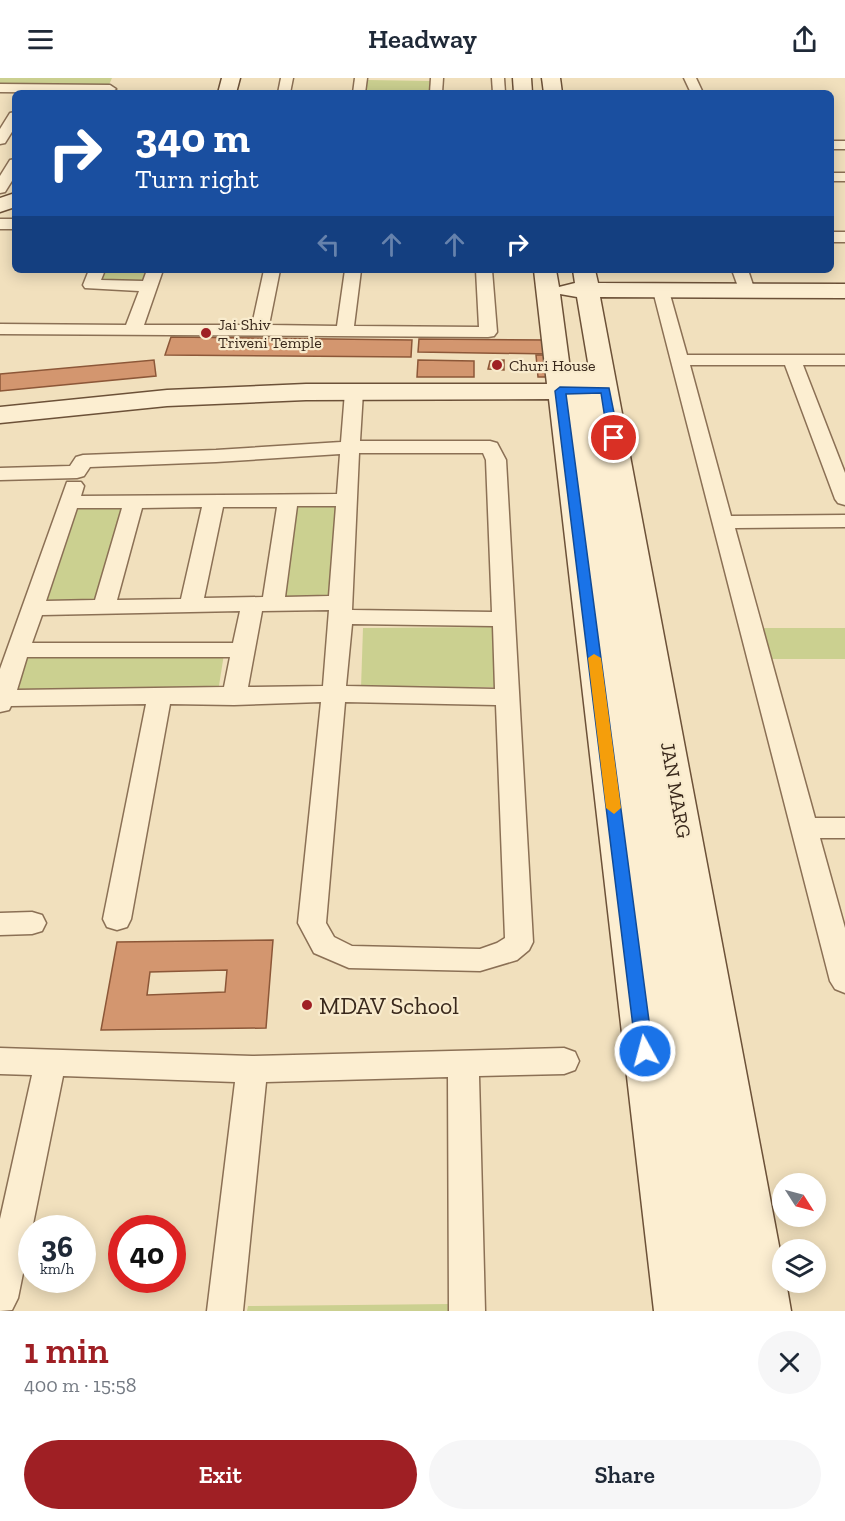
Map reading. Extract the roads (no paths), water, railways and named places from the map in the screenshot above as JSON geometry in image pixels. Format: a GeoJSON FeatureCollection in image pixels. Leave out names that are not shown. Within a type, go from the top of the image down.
{"type":"FeatureCollection","features":[{"type":"Feature","properties":{"kind":"main road"},"geometry":{"type":"LineString","coordinates":[[570,278],[661,291],[743,280],[845,291]]}},
{"type":"Feature","properties":{"kind":"main road","name":"JAN MARG"},"geometry":{"type":"LineString","coordinates":[[570,278],[583,390],[622,662],[726,1311]]}},
{"type":"Feature","properties":{"kind":"main road"},"geometry":{"type":"LineString","coordinates":[[3,413],[167,398],[354,392],[583,390],[678,1311]]}},
{"type":"Feature","properties":{"kind":"main road","name":"JAN MARG"},"geometry":{"type":"LineString","coordinates":[[583,390],[767,1311]]}},
{"type":"Feature","properties":{"kind":"street"},"geometry":{"type":"LineString","coordinates":[[50,90],[111,87]]}},
{"type":"Feature","properties":{"kind":"street"},"geometry":{"type":"LineString","coordinates":[[0,88],[20,90]]}},
{"type":"Feature","properties":{"kind":"street"},"geometry":{"type":"LineString","coordinates":[[0,141],[12,121]]}},
{"type":"Feature","properties":{"kind":"street"},"geometry":{"type":"LineString","coordinates":[[0,189],[12,168]]}},
{"type":"Feature","properties":{"kind":"street"},"geometry":{"type":"LineString","coordinates":[[96,273],[90,285],[152,278],[133,330]]}},
{"type":"Feature","properties":{"kind":"street"},"geometry":{"type":"LineString","coordinates":[[259,330],[271,273]]}},
{"type":"Feature","properties":{"kind":"street"},"geometry":{"type":"LineString","coordinates":[[345,331],[353,273]]}},
{"type":"Feature","properties":{"kind":"street"},"geometry":{"type":"LineString","coordinates":[[0,329],[488,332],[484,273]]}},
{"type":"Feature","properties":{"kind":"street"},"geometry":{"type":"LineString","coordinates":[[661,291],[844,974]]}},
{"type":"Feature","properties":{"kind":"street"},"geometry":{"type":"LineString","coordinates":[[680,360],[845,360]]}},
{"type":"Feature","properties":{"kind":"street"},"geometry":{"type":"LineString","coordinates":[[792,360],[845,499]]}},
{"type":"Feature","properties":{"kind":"street"},"geometry":{"type":"LineString","coordinates":[[354,392],[350,447],[346,500],[334,694],[312,923],[324,945],[349,957],[480,960],[507,952],[519,942],[506,697],[501,618],[496,460],[490,447],[350,447],[216,456],[83,461],[77,472],[70,502],[1,700],[334,694],[506,697]]}},
{"type":"Feature","properties":{"kind":"street"},"geometry":{"type":"LineString","coordinates":[[0,474],[77,472]]}},
{"type":"Feature","properties":{"kind":"street"},"geometry":{"type":"LineString","coordinates":[[70,502],[346,500]]}},
{"type":"Feature","properties":{"kind":"street"},"geometry":{"type":"LineString","coordinates":[[104,607],[134,501]]}},
{"type":"Feature","properties":{"kind":"street"},"geometry":{"type":"LineString","coordinates":[[191,606],[214,501]]}},
{"type":"Feature","properties":{"kind":"street"},"geometry":{"type":"LineString","coordinates":[[234,697],[243,650],[262,605],[288,501]]}},
{"type":"Feature","properties":{"kind":"street"},"geometry":{"type":"LineString","coordinates":[[723,522],[845,521]]}},
{"type":"Feature","properties":{"kind":"street"},"geometry":{"type":"LineString","coordinates":[[34,608],[262,605],[501,618]]}},
{"type":"Feature","properties":{"kind":"street"},"geometry":{"type":"LineString","coordinates":[[20,650],[243,650]]}},
{"type":"Feature","properties":{"kind":"street"},"geometry":{"type":"LineString","coordinates":[[117,919],[159,697]]}},
{"type":"Feature","properties":{"kind":"street"},"geometry":{"type":"LineString","coordinates":[[804,828],[845,828]]}},
{"type":"Feature","properties":{"kind":"street"},"geometry":{"type":"LineString","coordinates":[[0,924],[32,924]]}},
{"type":"Feature","properties":{"kind":"street"},"geometry":{"type":"LineString","coordinates":[[0,1061],[252,1069],[564,1061]]}},
{"type":"Feature","properties":{"kind":"street"},"geometry":{"type":"LineString","coordinates":[[0,1299],[50,1063]]}},
{"type":"Feature","properties":{"kind":"street"},"geometry":{"type":"LineString","coordinates":[[463,1063],[467,1311]]}},
{"type":"Feature","properties":{"kind":"street"},"geometry":{"type":"LineString","coordinates":[[225,1311],[252,1069]]}},
{"type":"Feature","properties":{"kind":"place","name":"Jai Shiv Triveni Temple"},"geometry":{"type":"Point","coordinates":[206,333]}},
{"type":"Feature","properties":{"kind":"place","name":"Churi House"},"geometry":{"type":"Point","coordinates":[497,365]}},
{"type":"Feature","properties":{"kind":"place","name":"MDAV School"},"geometry":{"type":"Point","coordinates":[307,1005]}}]}
